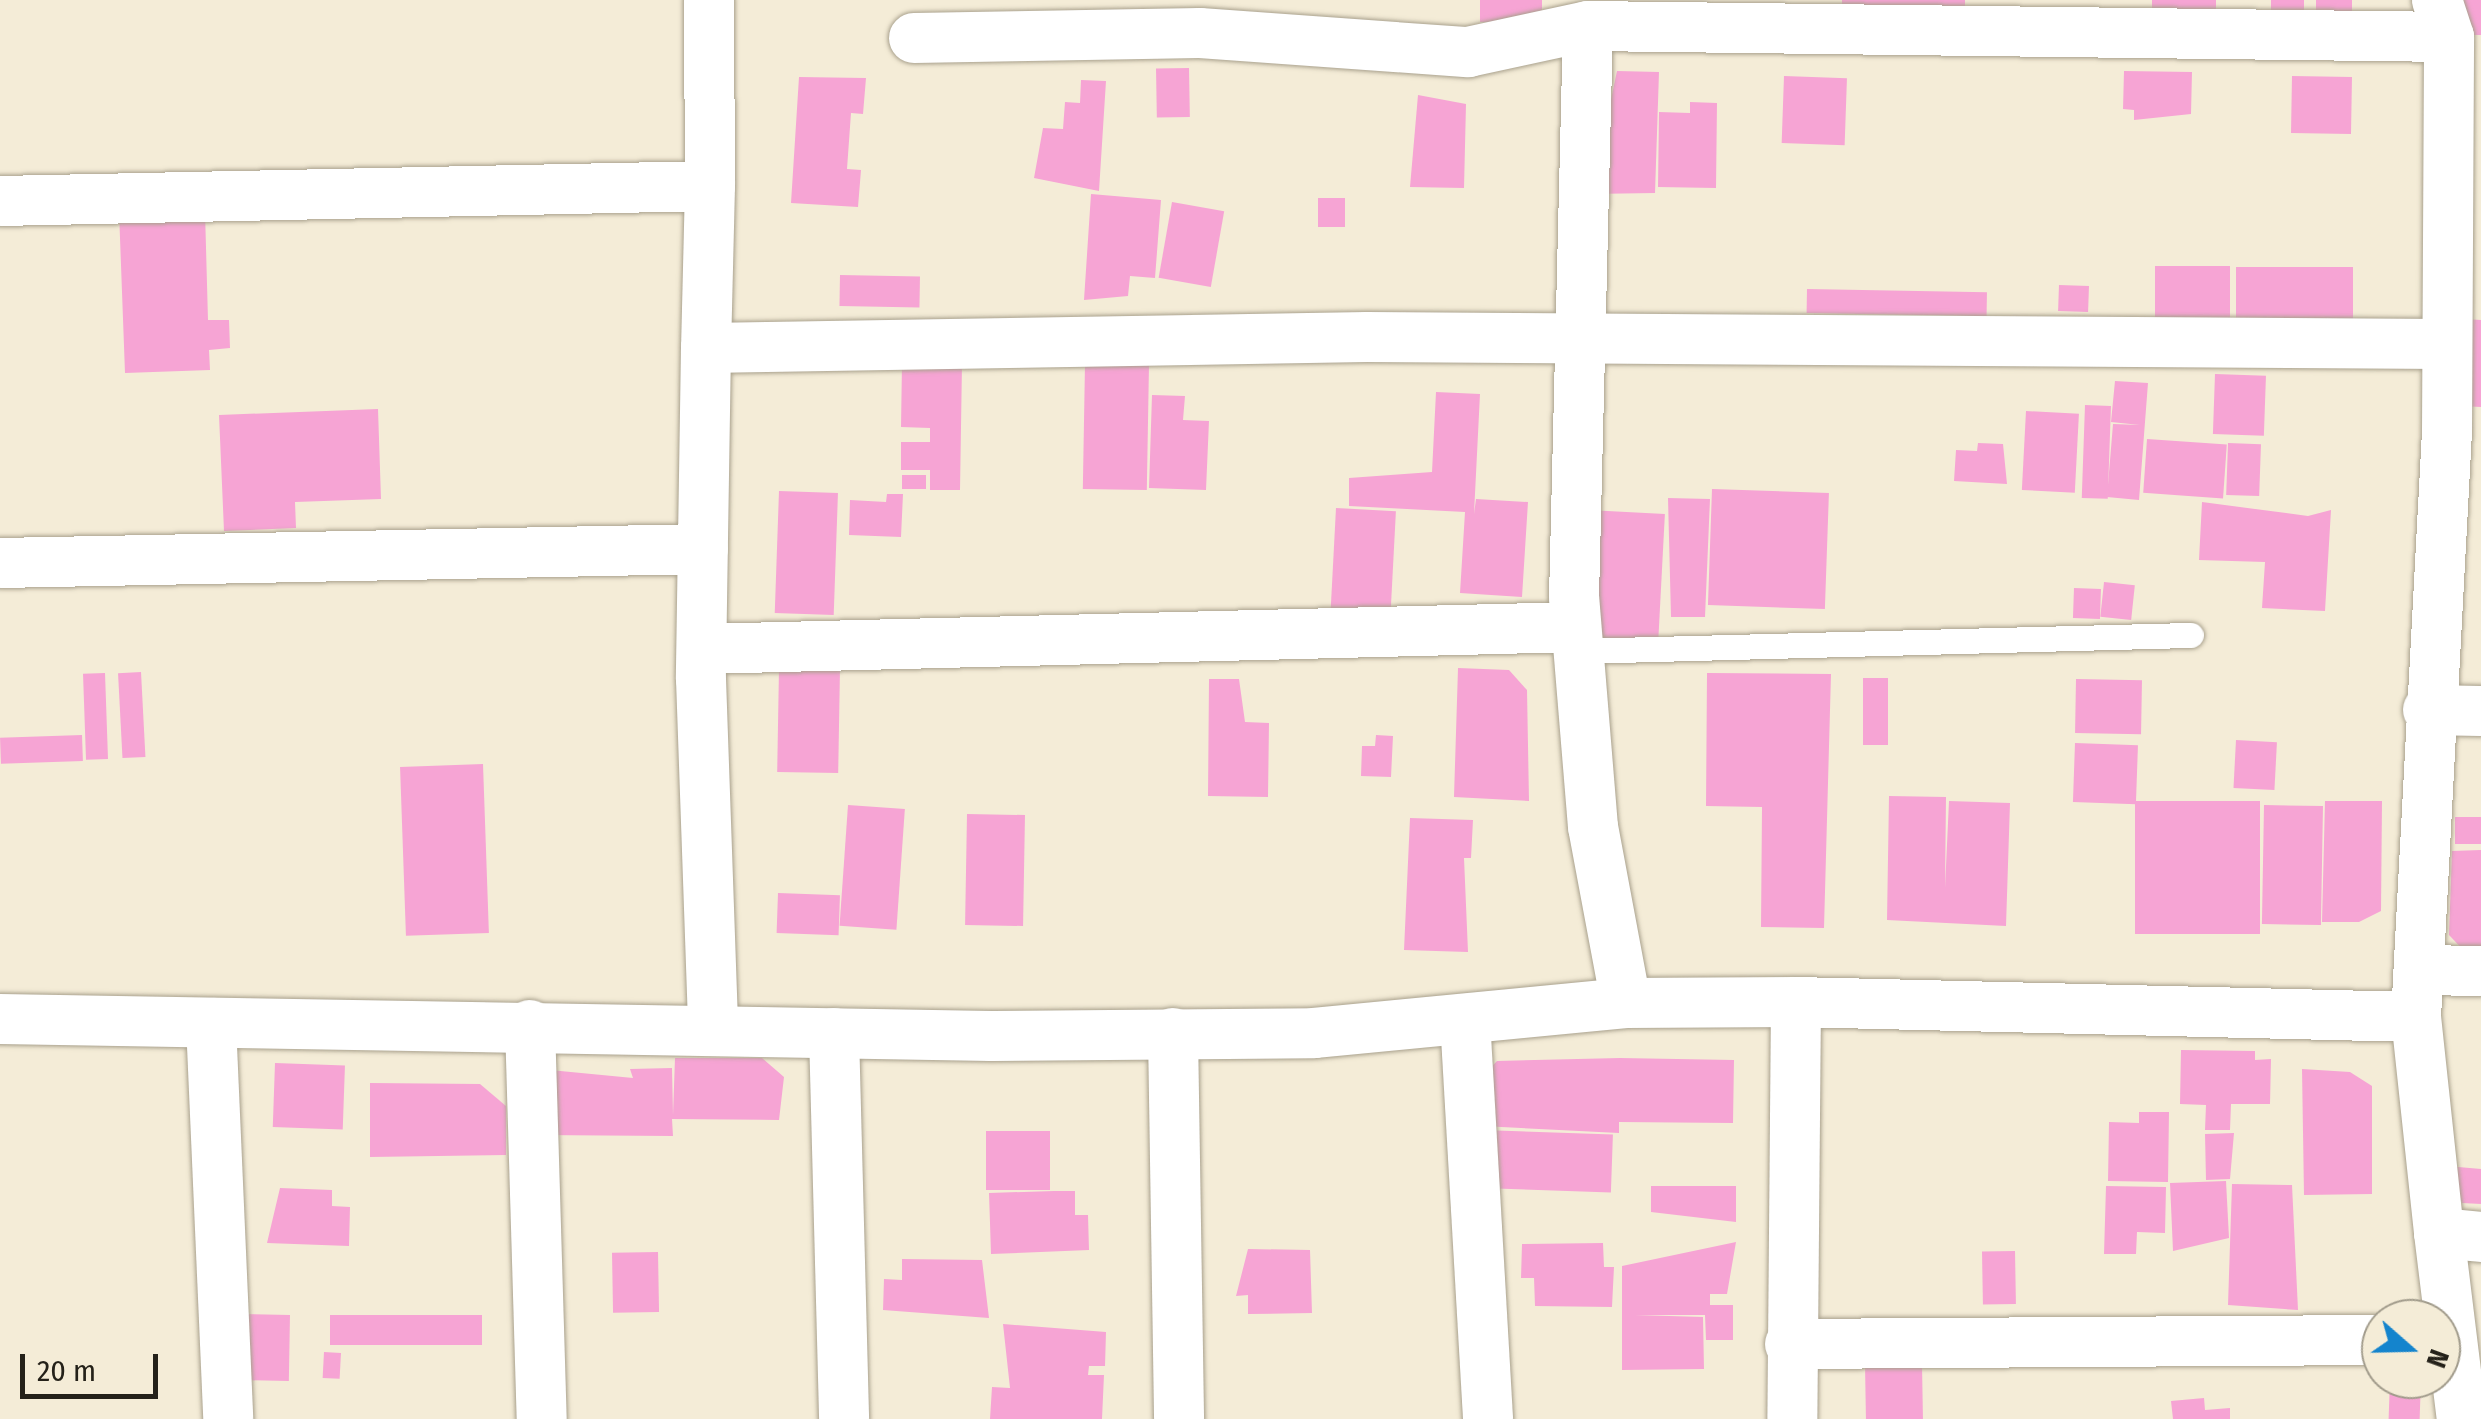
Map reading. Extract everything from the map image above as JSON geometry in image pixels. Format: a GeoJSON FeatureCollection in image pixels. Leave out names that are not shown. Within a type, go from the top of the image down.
{"type":"FeatureCollection","features":[{"type":"Feature","properties":{"kind":"street"},"geometry":{"type":"LineString","coordinates":[[709,0],[710,186],[702,649],[714,1031]]}},
{"type":"Feature","properties":{"kind":"street"},"geometry":{"type":"LineString","coordinates":[[914,38],[1200,33],[1468,52],[1588,26],[2443,18],[2466,168],[2444,344],[2464,433],[2428,710],[2417,994],[2460,1235],[2453,1299]]}},
{"type":"Feature","properties":{"kind":"street"},"geometry":{"type":"LineString","coordinates":[[1588,26],[1577,639],[1592,826],[1626,1003]]}},
{"type":"Feature","properties":{"kind":"street"},"geometry":{"type":"LineString","coordinates":[[0,201],[710,186]]}},
{"type":"Feature","properties":{"kind":"street"},"geometry":{"type":"LineString","coordinates":[[706,348],[1584,339],[2444,344]]}},
{"type":"Feature","properties":{"kind":"street"},"geometry":{"type":"LineString","coordinates":[[0,563],[703,549]]}},
{"type":"Feature","properties":{"kind":"street"},"geometry":{"type":"LineString","coordinates":[[702,649],[1577,639]]}},
{"type":"Feature","properties":{"kind":"street"},"geometry":{"type":"LineString","coordinates":[[2428,710],[2481,711]]}},
{"type":"Feature","properties":{"kind":"street"},"geometry":{"type":"LineString","coordinates":[[0,1018],[530,1025],[834,1034],[1173,1033],[1464,1018],[1626,1003],[2417,994],[2481,971]]}},
{"type":"Feature","properties":{"kind":"street"},"geometry":{"type":"LineString","coordinates":[[1792,1419],[1796,1002]]}},
{"type":"Feature","properties":{"kind":"street"},"geometry":{"type":"LineString","coordinates":[[1464,1018],[1488,1419]]}},
{"type":"Feature","properties":{"kind":"street"},"geometry":{"type":"LineString","coordinates":[[210,1023],[228,1419]]}},
{"type":"Feature","properties":{"kind":"street"},"geometry":{"type":"LineString","coordinates":[[530,1025],[542,1419]]}},
{"type":"Feature","properties":{"kind":"street"},"geometry":{"type":"LineString","coordinates":[[1173,1033],[1179,1419]]}},
{"type":"Feature","properties":{"kind":"street"},"geometry":{"type":"LineString","coordinates":[[834,1034],[844,1419]]}},
{"type":"Feature","properties":{"kind":"street"},"geometry":{"type":"LineString","coordinates":[[1790,1344],[2361,1340]]}},
{"type":"Feature","properties":{"kind":"lane"},"geometry":{"type":"LineString","coordinates":[[1577,639],[2191,634]]}},
{"type":"Feature","properties":{"kind":"building"},"geometry":{"type":"Polygon","coordinates":[[[1480,0],[1542,0],[1542,22],[1480,22],[1480,0]]]}},
{"type":"Feature","properties":{"kind":"building"},"geometry":{"type":"Polygon","coordinates":[[[1842,0],[1965,0],[1965,8],[1842,8],[1842,0]]]}},
{"type":"Feature","properties":{"kind":"building"},"geometry":{"type":"Polygon","coordinates":[[[2152,0],[2216,0],[2216,12],[2152,12],[2152,0]]]}},
{"type":"Feature","properties":{"kind":"building"},"geometry":{"type":"Polygon","coordinates":[[[2271,0],[2304,0],[2304,20],[2271,20],[2271,0]]]}},
{"type":"Feature","properties":{"kind":"building"},"geometry":{"type":"Polygon","coordinates":[[[2316,0],[2352,0],[2352,21],[2316,21],[2316,0]]]}},
{"type":"Feature","properties":{"kind":"building"},"geometry":{"type":"Polygon","coordinates":[[[2464,0],[2481,0],[2481,35],[2464,35],[2464,0]]]}},
{"type":"Feature","properties":{"kind":"building"},"geometry":{"type":"Polygon","coordinates":[[[1189,68],[1190,117],[1157,118],[1156,69],[1189,68]]]}},
{"type":"Feature","properties":{"kind":"building"},"geometry":{"type":"Polygon","coordinates":[[[1617,71],[1659,72],[1655,193],[1591,194],[1617,71]]]}},
{"type":"Feature","properties":{"kind":"building"},"geometry":{"type":"Polygon","coordinates":[[[2124,71],[2192,72],[2191,114],[2134,120],[2134,110],[2123,109],[2124,71]]]}},
{"type":"Feature","properties":{"kind":"building"},"geometry":{"type":"Polygon","coordinates":[[[1784,76],[1847,78],[1845,145],[1782,143],[1784,76]]]}},
{"type":"Feature","properties":{"kind":"building"},"geometry":{"type":"Polygon","coordinates":[[[2292,76],[2352,77],[2351,134],[2291,133],[2292,76]]]}},
{"type":"Feature","properties":{"kind":"building"},"geometry":{"type":"Polygon","coordinates":[[[799,77],[866,78],[863,114],[851,113],[847,169],[861,170],[858,207],[791,203],[799,77]]]}},
{"type":"Feature","properties":{"kind":"building"},"geometry":{"type":"Polygon","coordinates":[[[1081,80],[1106,81],[1099,191],[1034,178],[1043,128],[1063,129],[1065,102],[1080,103],[1081,80]]]}},
{"type":"Feature","properties":{"kind":"building"},"geometry":{"type":"Polygon","coordinates":[[[1418,95],[1466,104],[1464,188],[1410,187],[1418,95]]]}},
{"type":"Feature","properties":{"kind":"building"},"geometry":{"type":"Polygon","coordinates":[[[1690,102],[1717,103],[1716,188],[1658,187],[1659,112],[1690,113],[1690,102]]]}},
{"type":"Feature","properties":{"kind":"building"},"geometry":{"type":"Polygon","coordinates":[[[1091,194],[1161,200],[1155,278],[1130,276],[1128,296],[1084,300],[1091,194]]]}},
{"type":"Feature","properties":{"kind":"building"},"geometry":{"type":"Polygon","coordinates":[[[1318,198],[1345,198],[1345,227],[1318,227],[1318,198]]]}},
{"type":"Feature","properties":{"kind":"building"},"geometry":{"type":"Polygon","coordinates":[[[1172,202],[1224,211],[1211,287],[1159,278],[1172,202]]]}},
{"type":"Feature","properties":{"kind":"building"},"geometry":{"type":"Polygon","coordinates":[[[119,211],[205,211],[208,320],[229,320],[230,348],[209,350],[210,370],[125,373],[119,211]]]}},
{"type":"Feature","properties":{"kind":"building"},"geometry":{"type":"Polygon","coordinates":[[[2155,266],[2230,266],[2230,319],[2155,319],[2155,266]]]}},
{"type":"Feature","properties":{"kind":"building"},"geometry":{"type":"Polygon","coordinates":[[[2236,267],[2353,267],[2353,323],[2236,323],[2236,267]]]}},
{"type":"Feature","properties":{"kind":"building"},"geometry":{"type":"Polygon","coordinates":[[[840,275],[920,276],[919,307],[839,306],[840,275]]]}},
{"type":"Feature","properties":{"kind":"building"},"geometry":{"type":"Polygon","coordinates":[[[2059,285],[2089,286],[2088,312],[2058,311],[2059,285]]]}},
{"type":"Feature","properties":{"kind":"building"},"geometry":{"type":"Polygon","coordinates":[[[1807,289],[1987,292],[1987,316],[1807,313],[1807,289]]]}},
{"type":"Feature","properties":{"kind":"building"},"geometry":{"type":"Polygon","coordinates":[[[2465,319],[2481,320],[2481,407],[2461,406],[2465,319]]]}},
{"type":"Feature","properties":{"kind":"building"},"geometry":{"type":"Polygon","coordinates":[[[902,363],[962,364],[960,490],[930,490],[930,470],[901,470],[901,442],[930,442],[930,428],[901,427],[902,363]]]}},
{"type":"Feature","properties":{"kind":"building"},"geometry":{"type":"Polygon","coordinates":[[[1085,364],[1149,365],[1147,490],[1083,489],[1085,364]]]}},
{"type":"Feature","properties":{"kind":"building"},"geometry":{"type":"Polygon","coordinates":[[[2215,374],[2266,376],[2264,436],[2213,434],[2215,374]]]}},
{"type":"Feature","properties":{"kind":"building"},"geometry":{"type":"Polygon","coordinates":[[[2115,381],[2148,383],[2139,500],[2107,497],[2113,424],[2140,425],[2111,422],[2115,381]]]}},
{"type":"Feature","properties":{"kind":"building"},"geometry":{"type":"Polygon","coordinates":[[[1436,392],[1480,394],[1474,514],[1476,499],[1528,502],[1522,597],[1460,593],[1465,512],[1349,506],[1349,478],[1432,472],[1436,392]]]}},
{"type":"Feature","properties":{"kind":"building"},"geometry":{"type":"Polygon","coordinates":[[[1152,395],[1185,396],[1183,420],[1209,421],[1206,490],[1149,488],[1152,395]]]}},
{"type":"Feature","properties":{"kind":"building"},"geometry":{"type":"Polygon","coordinates":[[[2085,405],[2111,406],[2108,499],[2082,498],[2085,405]]]}},
{"type":"Feature","properties":{"kind":"building"},"geometry":{"type":"Polygon","coordinates":[[[378,409],[381,499],[295,502],[296,528],[224,531],[219,415],[378,409]]]}},
{"type":"Feature","properties":{"kind":"building"},"geometry":{"type":"Polygon","coordinates":[[[2026,411],[2079,414],[2075,493],[2022,490],[2026,411]]]}},
{"type":"Feature","properties":{"kind":"building"},"geometry":{"type":"Polygon","coordinates":[[[2147,439],[2227,445],[2223,498],[2143,493],[2147,439]]]}},
{"type":"Feature","properties":{"kind":"building"},"geometry":{"type":"Polygon","coordinates":[[[1978,443],[2003,444],[2007,484],[1954,481],[1956,450],[1977,451],[1978,443]]]}},
{"type":"Feature","properties":{"kind":"building"},"geometry":{"type":"Polygon","coordinates":[[[2228,443],[2261,444],[2259,496],[2226,495],[2228,443]]]}},
{"type":"Feature","properties":{"kind":"building"},"geometry":{"type":"Polygon","coordinates":[[[902,475],[926,475],[926,489],[902,489],[902,475]]]}},
{"type":"Feature","properties":{"kind":"building"},"geometry":{"type":"Polygon","coordinates":[[[1712,489],[1829,493],[1825,609],[1708,605],[1712,489]]]}},
{"type":"Feature","properties":{"kind":"building"},"geometry":{"type":"Polygon","coordinates":[[[779,491],[838,493],[834,615],[775,613],[779,491]]]}},
{"type":"Feature","properties":{"kind":"building"},"geometry":{"type":"Polygon","coordinates":[[[887,494],[903,494],[901,537],[849,535],[850,500],[886,502],[887,494]]]}},
{"type":"Feature","properties":{"kind":"building"},"geometry":{"type":"Polygon","coordinates":[[[1668,498],[1710,499],[1705,617],[1671,617],[1668,498]]]}},
{"type":"Feature","properties":{"kind":"building"},"geometry":{"type":"Polygon","coordinates":[[[2202,502],[2308,516],[2331,510],[2325,611],[2262,608],[2265,562],[2199,560],[2202,502]]]}},
{"type":"Feature","properties":{"kind":"building"},"geometry":{"type":"Polygon","coordinates":[[[1336,508],[1396,511],[1391,614],[1331,611],[1336,508]]]}},
{"type":"Feature","properties":{"kind":"building"},"geometry":{"type":"Polygon","coordinates":[[[1588,510],[1665,514],[1658,644],[1581,640],[1588,510]]]}},
{"type":"Feature","properties":{"kind":"building"},"geometry":{"type":"Polygon","coordinates":[[[2104,582],[2135,585],[2131,620],[2100,617],[2104,582]]]}},
{"type":"Feature","properties":{"kind":"building"},"geometry":{"type":"Polygon","coordinates":[[[2074,588],[2101,589],[2100,619],[2073,618],[2074,588]]]}},
{"type":"Feature","properties":{"kind":"building"},"geometry":{"type":"Polygon","coordinates":[[[779,668],[840,669],[838,773],[777,772],[779,668]]]}},
{"type":"Feature","properties":{"kind":"building"},"geometry":{"type":"Polygon","coordinates":[[[1458,668],[1509,670],[1527,690],[1529,801],[1454,797],[1458,668]]]}},
{"type":"Feature","properties":{"kind":"building"},"geometry":{"type":"Polygon","coordinates":[[[141,672],[145,757],[122,758],[118,673],[141,672]]]}},
{"type":"Feature","properties":{"kind":"building"},"geometry":{"type":"Polygon","coordinates":[[[105,673],[108,759],[86,760],[83,674],[105,673]]]}},
{"type":"Feature","properties":{"kind":"building"},"geometry":{"type":"Polygon","coordinates":[[[1707,673],[1831,674],[1824,928],[1761,927],[1762,807],[1706,806],[1707,673]]]}},
{"type":"Feature","properties":{"kind":"building"},"geometry":{"type":"Polygon","coordinates":[[[1863,678],[1888,678],[1888,745],[1863,745],[1863,678]]]}},
{"type":"Feature","properties":{"kind":"building"},"geometry":{"type":"Polygon","coordinates":[[[1209,679],[1239,679],[1245,722],[1269,723],[1268,797],[1208,796],[1209,679]]]}},
{"type":"Feature","properties":{"kind":"building"},"geometry":{"type":"Polygon","coordinates":[[[2076,679],[2142,680],[2141,734],[2075,733],[2076,679]]]}},
{"type":"Feature","properties":{"kind":"building"},"geometry":{"type":"Polygon","coordinates":[[[82,735],[83,761],[1,764],[0,738],[82,735]]]}},
{"type":"Feature","properties":{"kind":"building"},"geometry":{"type":"Polygon","coordinates":[[[1376,735],[1393,736],[1391,777],[1361,776],[1362,746],[1375,746],[1376,735]]]}},
{"type":"Feature","properties":{"kind":"building"},"geometry":{"type":"Polygon","coordinates":[[[2236,740],[2277,742],[2274,790],[2233,788],[2236,740]]]}},
{"type":"Feature","properties":{"kind":"building"},"geometry":{"type":"Polygon","coordinates":[[[2075,743],[2138,745],[2136,804],[2073,802],[2075,743]]]}},
{"type":"Feature","properties":{"kind":"building"},"geometry":{"type":"Polygon","coordinates":[[[483,764],[489,933],[406,936],[400,767],[483,764]]]}},
{"type":"Feature","properties":{"kind":"building"},"geometry":{"type":"Polygon","coordinates":[[[1889,796],[1946,797],[1945,888],[1949,801],[2010,803],[2006,926],[1887,920],[1889,796]]]}},
{"type":"Feature","properties":{"kind":"building"},"geometry":{"type":"Polygon","coordinates":[[[2135,801],[2260,801],[2260,934],[2135,934],[2135,801]]]}},
{"type":"Feature","properties":{"kind":"building"},"geometry":{"type":"Polygon","coordinates":[[[2325,801],[2382,801],[2381,911],[2359,922],[2322,922],[2325,801]]]}},
{"type":"Feature","properties":{"kind":"building"},"geometry":{"type":"Polygon","coordinates":[[[848,805],[905,809],[896,930],[840,926],[848,805]]]}},
{"type":"Feature","properties":{"kind":"building"},"geometry":{"type":"Polygon","coordinates":[[[2264,805],[2323,806],[2321,925],[2262,924],[2264,805]]]}},
{"type":"Feature","properties":{"kind":"building"},"geometry":{"type":"Polygon","coordinates":[[[967,814],[1025,815],[1023,926],[965,925],[967,814]]]}},
{"type":"Feature","properties":{"kind":"building"},"geometry":{"type":"Polygon","coordinates":[[[2455,817],[2481,817],[2481,844],[2455,844],[2455,817]]]}},
{"type":"Feature","properties":{"kind":"building"},"geometry":{"type":"Polygon","coordinates":[[[1410,818],[1473,820],[1471,858],[1464,858],[1468,952],[1404,950],[1410,818]]]}},
{"type":"Feature","properties":{"kind":"building"},"geometry":{"type":"Polygon","coordinates":[[[2481,850],[2481,956],[2470,957],[2449,935],[2452,851],[2481,850]]]}},
{"type":"Feature","properties":{"kind":"building"},"geometry":{"type":"Polygon","coordinates":[[[778,893],[840,895],[839,935],[777,933],[778,893]]]}},
{"type":"Feature","properties":{"kind":"building"},"geometry":{"type":"Polygon","coordinates":[[[2181,1050],[2255,1051],[2255,1060],[2271,1059],[2270,1104],[2231,1104],[2230,1130],[2205,1130],[2206,1105],[2180,1104],[2181,1050]]]}},
{"type":"Feature","properties":{"kind":"building"},"geometry":{"type":"Polygon","coordinates":[[[675,1058],[762,1058],[784,1077],[779,1120],[672,1119],[673,1136],[537,1135],[550,1070],[633,1078],[630,1069],[672,1068],[673,1115],[675,1058]]]}},
{"type":"Feature","properties":{"kind":"building"},"geometry":{"type":"Polygon","coordinates":[[[1734,1060],[1733,1123],[1619,1122],[1619,1133],[1482,1126],[1483,1076],[1497,1061],[1734,1060]]]}},
{"type":"Feature","properties":{"kind":"building"},"geometry":{"type":"Polygon","coordinates":[[[275,1063],[345,1065],[343,1129],[273,1127],[275,1063]]]}},
{"type":"Feature","properties":{"kind":"building"},"geometry":{"type":"Polygon","coordinates":[[[2302,1069],[2350,1072],[2372,1086],[2372,1194],[2304,1195],[2302,1069]]]}},
{"type":"Feature","properties":{"kind":"building"},"geometry":{"type":"Polygon","coordinates":[[[370,1083],[480,1084],[506,1106],[506,1155],[370,1157],[370,1083]]]}},
{"type":"Feature","properties":{"kind":"building"},"geometry":{"type":"Polygon","coordinates":[[[2139,1112],[2169,1112],[2168,1182],[2108,1181],[2109,1122],[2139,1123],[2139,1112]]]}},
{"type":"Feature","properties":{"kind":"building"},"geometry":{"type":"Polygon","coordinates":[[[1483,1130],[1613,1135],[1611,1193],[1481,1188],[1483,1130]]]}},
{"type":"Feature","properties":{"kind":"building"},"geometry":{"type":"Polygon","coordinates":[[[986,1131],[1050,1131],[1050,1190],[986,1190],[986,1131]]]}},
{"type":"Feature","properties":{"kind":"building"},"geometry":{"type":"Polygon","coordinates":[[[2234,1133],[2230,1179],[2206,1180],[2205,1134],[2234,1133]]]}},
{"type":"Feature","properties":{"kind":"building"},"geometry":{"type":"Polygon","coordinates":[[[2447,1166],[2481,1169],[2481,1204],[2462,1203],[2447,1166]]]}},
{"type":"Feature","properties":{"kind":"building"},"geometry":{"type":"Polygon","coordinates":[[[2226,1181],[2229,1238],[2173,1251],[2170,1183],[2226,1181]]]}},
{"type":"Feature","properties":{"kind":"building"},"geometry":{"type":"Polygon","coordinates":[[[2232,1184],[2292,1185],[2298,1310],[2228,1305],[2232,1184]]]}},
{"type":"Feature","properties":{"kind":"building"},"geometry":{"type":"Polygon","coordinates":[[[1651,1186],[1736,1186],[1736,1222],[1651,1212],[1651,1186]]]}},
{"type":"Feature","properties":{"kind":"building"},"geometry":{"type":"Polygon","coordinates":[[[2106,1186],[2166,1187],[2165,1233],[2137,1232],[2136,1254],[2104,1254],[2106,1186]]]}},
{"type":"Feature","properties":{"kind":"building"},"geometry":{"type":"Polygon","coordinates":[[[280,1188],[332,1190],[332,1206],[350,1207],[349,1246],[267,1243],[280,1188]]]}},
{"type":"Feature","properties":{"kind":"building"},"geometry":{"type":"Polygon","coordinates":[[[1075,1191],[1075,1215],[1088,1215],[1089,1250],[991,1254],[989,1193],[1075,1191]]]}},
{"type":"Feature","properties":{"kind":"building"},"geometry":{"type":"Polygon","coordinates":[[[1736,1242],[1727,1294],[1710,1294],[1710,1305],[1733,1305],[1733,1340],[1706,1340],[1705,1315],[1635,1315],[1703,1317],[1704,1369],[1622,1370],[1622,1266],[1736,1242]]]}},
{"type":"Feature","properties":{"kind":"building"},"geometry":{"type":"Polygon","coordinates":[[[1603,1243],[1604,1267],[1614,1267],[1612,1307],[1535,1306],[1534,1278],[1521,1278],[1522,1244],[1603,1243]]]}},
{"type":"Feature","properties":{"kind":"building"},"geometry":{"type":"Polygon","coordinates":[[[1248,1249],[1310,1250],[1312,1313],[1248,1314],[1248,1295],[1236,1296],[1248,1249]]]}},
{"type":"Feature","properties":{"kind":"building"},"geometry":{"type":"Polygon","coordinates":[[[2015,1251],[2016,1304],[1983,1305],[1982,1252],[2015,1251]]]}},
{"type":"Feature","properties":{"kind":"building"},"geometry":{"type":"Polygon","coordinates":[[[658,1252],[659,1312],[613,1313],[612,1253],[658,1252]]]}},
{"type":"Feature","properties":{"kind":"building"},"geometry":{"type":"Polygon","coordinates":[[[902,1259],[982,1260],[989,1318],[883,1310],[884,1279],[902,1280],[902,1259]]]}},
{"type":"Feature","properties":{"kind":"building"},"geometry":{"type":"Polygon","coordinates":[[[235,1314],[290,1315],[289,1381],[234,1380],[235,1314]]]}},
{"type":"Feature","properties":{"kind":"building"},"geometry":{"type":"Polygon","coordinates":[[[330,1315],[482,1315],[482,1345],[330,1345],[330,1315]]]}},
{"type":"Feature","properties":{"kind":"building"},"geometry":{"type":"Polygon","coordinates":[[[1003,1324],[1106,1332],[1105,1366],[1089,1366],[1088,1375],[1104,1375],[1102,1419],[990,1419],[992,1387],[1010,1388],[1003,1324]]]}},
{"type":"Feature","properties":{"kind":"building"},"geometry":{"type":"Polygon","coordinates":[[[324,1352],[341,1353],[340,1379],[323,1378],[324,1352]]]}},
{"type":"Feature","properties":{"kind":"building"},"geometry":{"type":"Polygon","coordinates":[[[1922,1364],[1923,1419],[1866,1419],[1865,1365],[1922,1364]]]}},
{"type":"Feature","properties":{"kind":"building"},"geometry":{"type":"Polygon","coordinates":[[[2204,1398],[2205,1410],[2230,1408],[2230,1419],[2173,1419],[2171,1401],[2204,1398]]]}},
{"type":"Feature","properties":{"kind":"building"},"geometry":{"type":"Polygon","coordinates":[[[2389,1399],[2420,1399],[2420,1419],[2389,1419],[2389,1399]]]}}]}
